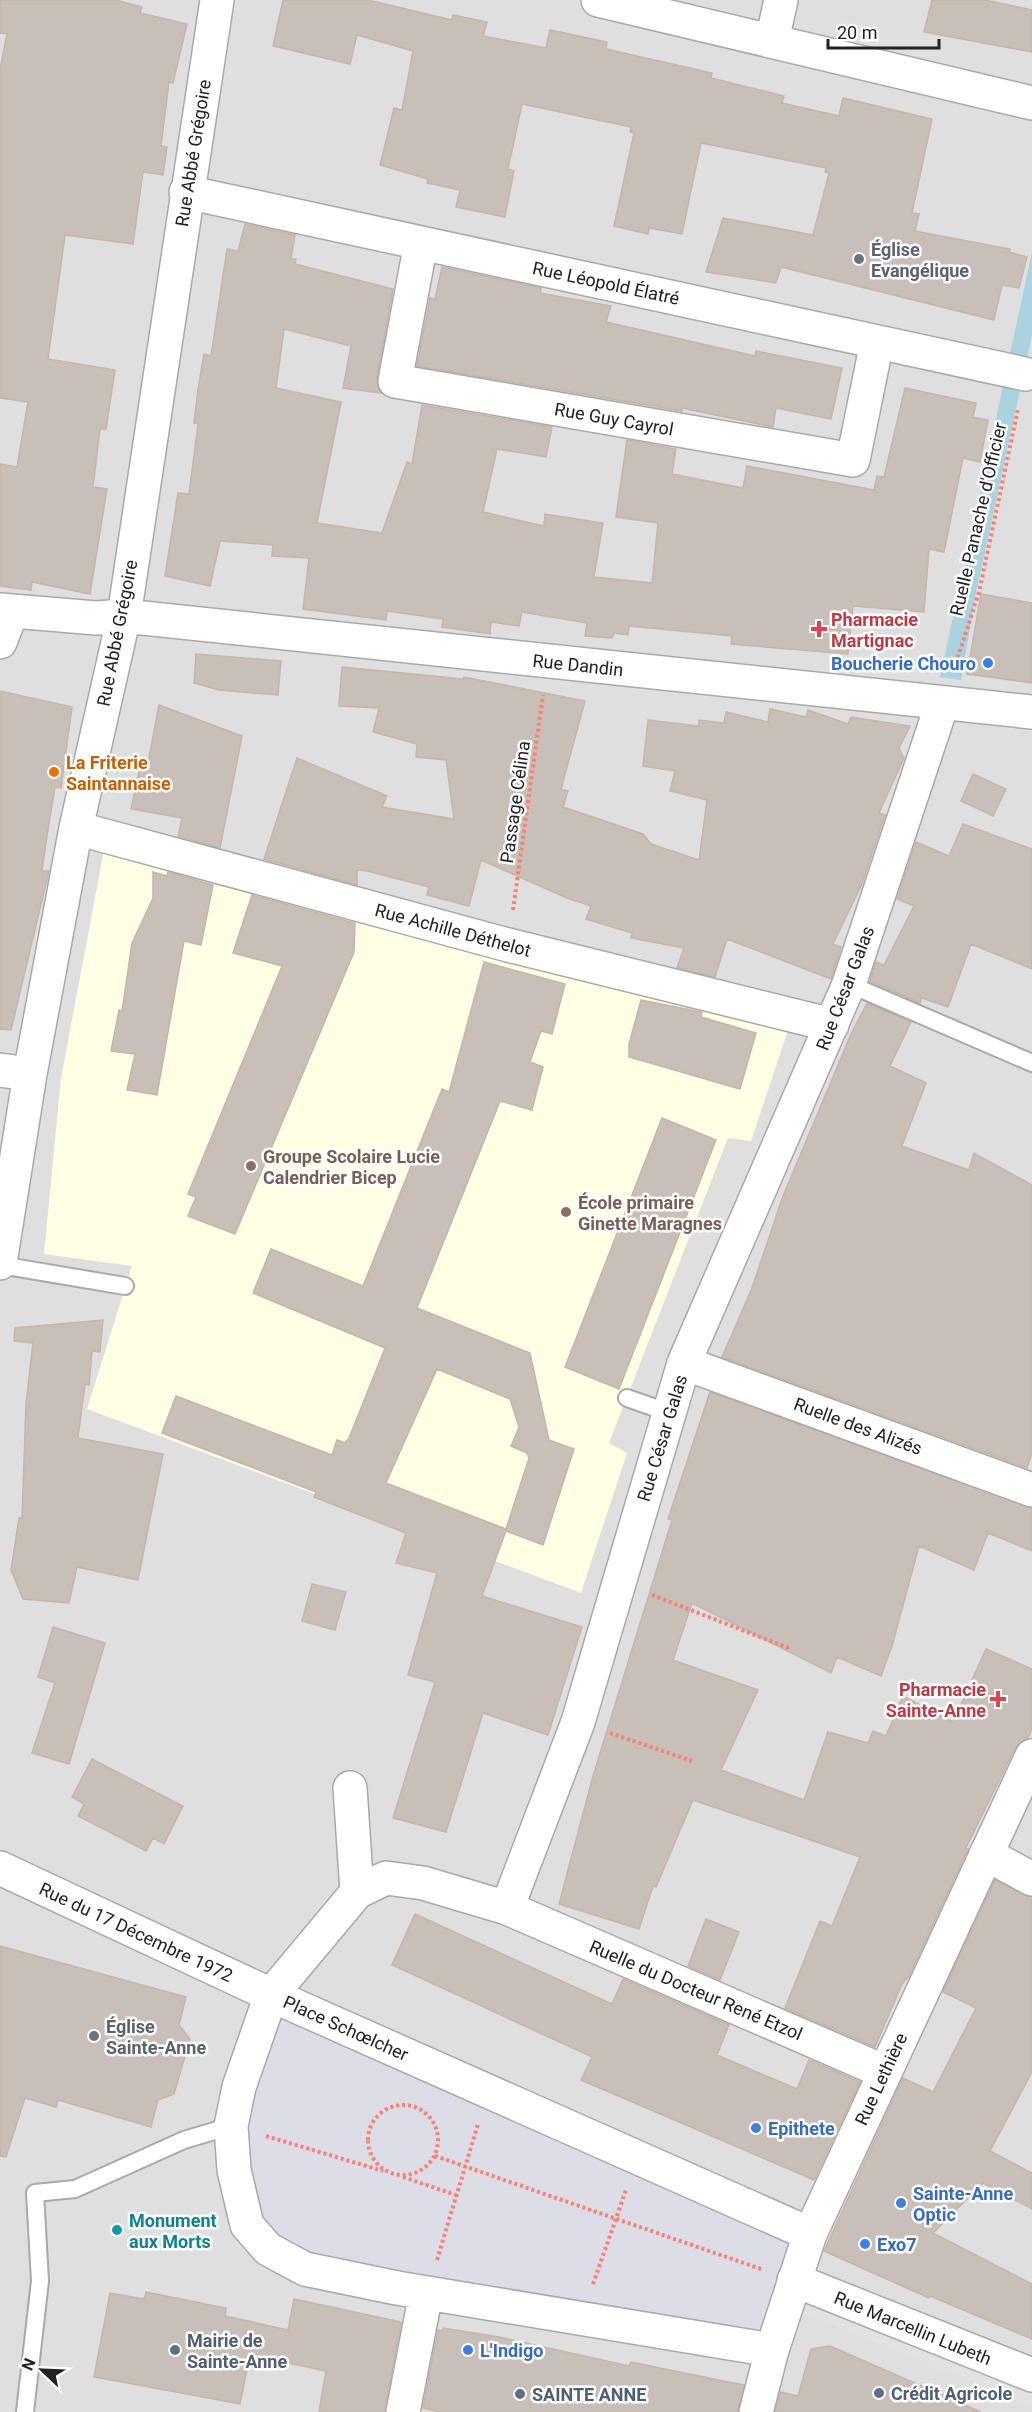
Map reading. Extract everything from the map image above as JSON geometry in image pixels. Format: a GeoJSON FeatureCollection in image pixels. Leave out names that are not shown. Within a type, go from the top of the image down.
{"type":"FeatureCollection","features":[{"type":"Feature","properties":{"kind":"street"},"geometry":{"type":"LineString","coordinates":[[598,0],[1032,103]]}},
{"type":"Feature","properties":{"kind":"street"},"geometry":{"type":"LineString","coordinates":[[772,41],[781,0]]}},
{"type":"Feature","properties":{"kind":"street","name":"Rue Abbé Grégoire"},"geometry":{"type":"LineString","coordinates":[[0,1264],[15,1072],[76,828],[124,616],[186,192],[208,2]]}},
{"type":"Feature","properties":{"kind":"street","name":"Rue Léopold Élatré"},"geometry":{"type":"LineString","coordinates":[[186,192],[1025,374]]}},
{"type":"Feature","properties":{"kind":"street","name":"Rue Guy Cayrol"},"geometry":{"type":"LineString","coordinates":[[421,243],[395,381],[853,460],[877,342]]}},
{"type":"Feature","properties":{"kind":"street"},"geometry":{"type":"LineString","coordinates":[[0,642],[6,610]]}},
{"type":"Feature","properties":{"kind":"street","name":"Rue Dandin"},"geometry":{"type":"LineString","coordinates":[[6,610],[96,618],[124,616],[1032,712]]}},
{"type":"Feature","properties":{"kind":"street","name":"Rue César Galas"},"geometry":{"type":"LineString","coordinates":[[507,1908],[578,1722],[684,1363],[849,984],[942,704]]}},
{"type":"Feature","properties":{"kind":"street","name":"Rue Achille Déthelot"},"geometry":{"type":"LineString","coordinates":[[76,828],[508,945],[832,1025]]}},
{"type":"Feature","properties":{"kind":"street","name":"Ruelle des Alizés"},"geometry":{"type":"LineString","coordinates":[[684,1363],[1032,1490]]}},
{"type":"Feature","properties":{"kind":"street","name":"Rue Lethière"},"geometry":{"type":"LineString","coordinates":[[756,2412],[772,2350],[810,2234],[1032,1756]]}},
{"type":"Feature","properties":{"kind":"street"},"geometry":{"type":"LineString","coordinates":[[350,1788],[357,1892]]}},
{"type":"Feature","properties":{"kind":"street"},"geometry":{"type":"LineString","coordinates":[[986,1854],[1032,1879]]}},
{"type":"Feature","properties":{"kind":"street","name":"Rue du 17 Décembre 1972"},"geometry":{"type":"LineString","coordinates":[[0,1868],[272,1995]]}},
{"type":"Feature","properties":{"kind":"street"},"geometry":{"type":"LineString","coordinates":[[272,1995],[357,1892],[386,1878],[423,1883],[507,1908]]}},
{"type":"Feature","properties":{"kind":"street","name":"Ruelle du Docteur René Etzol"},"geometry":{"type":"LineString","coordinates":[[507,1908],[885,2072]]}},
{"type":"Feature","properties":{"kind":"street","name":"Place Schœlcher"},"geometry":{"type":"LineString","coordinates":[[772,2350],[426,2293],[305,2269],[268,2249],[247,2225],[234,2170],[231,2126],[239,2087],[272,1995],[810,2234]]}},
{"type":"Feature","properties":{"kind":"street","name":"Rue Marcellin Lubeth"},"geometry":{"type":"LineString","coordinates":[[794,2280],[1032,2375]]}},
{"type":"Feature","properties":{"kind":"street"},"geometry":{"type":"LineString","coordinates":[[403,2412],[426,2293]]}},
{"type":"Feature","properties":{"kind":"lane"},"geometry":{"type":"LineString","coordinates":[[849,984],[1032,1063]]}},
{"type":"Feature","properties":{"kind":"lane"},"geometry":{"type":"LineString","coordinates":[[0,1264],[125,1286]]}},
{"type":"Feature","properties":{"kind":"lane"},"geometry":{"type":"LineString","coordinates":[[627,1398],[670,1413]]}},
{"type":"Feature","properties":{"kind":"lane"},"geometry":{"type":"LineString","coordinates":[[25,2412],[40,2281],[35,2193],[75,2189],[184,2140],[231,2126]]}},
{"type":"Feature","properties":{"kind":"path","name":"Ruelle Panache d'Officier"},"geometry":{"type":"LineString","coordinates":[[942,704],[979,592],[1025,374]]}},
{"type":"Feature","properties":{"kind":"path","name":"Passage Célina"},"geometry":{"type":"LineString","coordinates":[[508,945],[548,662]]}},
{"type":"Feature","properties":{"kind":"path"},"geometry":{"type":"LineString","coordinates":[[618,1586],[649,1593],[791,1649]]}},
{"type":"Feature","properties":{"kind":"path"},"geometry":{"type":"LineString","coordinates":[[578,1722],[692,1761]]}},
{"type":"Feature","properties":{"kind":"path"},"geometry":{"type":"LineString","coordinates":[[426,2293],[488,2091]]}},
{"type":"Feature","properties":{"kind":"path"},"geometry":{"type":"LineString","coordinates":[[387,2172],[370,2155],[369,2132],[374,2121],[392,2107],[404,2104],[426,2113],[438,2133],[435,2156],[420,2172],[409,2176],[397,2175]]}},
{"type":"Feature","properties":{"kind":"path"},"geometry":{"type":"LineString","coordinates":[[231,2126],[397,2175],[456,2195]]}},
{"type":"Feature","properties":{"kind":"path"},"geometry":{"type":"LineString","coordinates":[[435,2156],[794,2280]]}},
{"type":"Feature","properties":{"kind":"path"},"geometry":{"type":"LineString","coordinates":[[581,2319],[638,2157]]}},
{"type":"Feature","properties":{"kind":"shaded area"},"geometry":{"type":"Polygon","coordinates":[[[0,0],[1032,0],[1032,2412],[0,2412],[0,0]]]}},
{"type":"Feature","properties":{"kind":"shaded area"},"geometry":{"type":"Polygon","coordinates":[[[104,850],[788,1030],[751,1141],[728,1138],[609,1443],[627,1453],[581,1593],[87,1409],[132,1266],[44,1254],[61,1078],[104,850]]]}},
{"type":"Feature","properties":{"kind":"shaded area"},"geometry":{"type":"Polygon","coordinates":[[[271,1995],[810,2234],[772,2350],[268,2249],[234,2170],[271,1995]]]}},
{"type":"Feature","properties":{"kind":"shaded area"},"geometry":{"type":"Polygon","coordinates":[[[810,2288],[1032,2380],[1032,2406],[800,2312],[810,2288]]]}},
{"type":"Feature","properties":{"kind":"water"},"geometry":{"type":"Polygon","coordinates":[[[1032,252],[1032,335],[976,593],[961,680],[940,677],[1032,252]]]}},
{"type":"Feature","properties":{"kind":"building"},"geometry":{"type":"Polygon","coordinates":[[[0,0],[116,0],[142,7],[140,13],[187,24],[173,83],[169,82],[161,146],[167,147],[163,175],[143,172],[133,244],[65,235],[48,359],[115,370],[106,429],[100,429],[93,487],[107,489],[90,594],[32,582],[31,590],[0,586],[0,464],[17,467],[28,402],[0,398],[0,70],[7,34],[0,33],[0,0]]]}},
{"type":"Feature","properties":{"kind":"building"},"geometry":{"type":"Polygon","coordinates":[[[283,0],[368,0],[452,20],[453,15],[487,22],[483,36],[546,48],[550,30],[607,42],[606,49],[712,73],[711,78],[784,96],[782,103],[839,116],[843,98],[932,119],[912,213],[919,214],[915,231],[1010,249],[1009,252],[1027,257],[1019,288],[1002,285],[994,320],[781,267],[776,283],[706,272],[723,218],[813,235],[829,173],[825,172],[826,168],[701,143],[682,234],[649,228],[648,234],[614,226],[634,133],[630,132],[631,127],[522,104],[508,169],[514,171],[505,217],[456,207],[460,190],[427,183],[428,179],[380,165],[394,108],[402,110],[413,51],[357,35],[350,64],[273,46],[283,0]]]}},
{"type":"Feature","properties":{"kind":"building"},"geometry":{"type":"Polygon","coordinates":[[[932,0],[985,0],[1032,10],[1032,52],[924,32],[932,0]]]}},
{"type":"Feature","properties":{"kind":"building"},"geometry":{"type":"Polygon","coordinates":[[[245,224],[295,235],[291,259],[296,259],[295,264],[393,289],[377,378],[381,393],[343,388],[351,346],[284,329],[276,388],[341,402],[317,523],[382,533],[407,462],[412,464],[422,405],[552,427],[546,457],[497,449],[483,512],[544,526],[545,514],[603,523],[594,577],[652,583],[658,523],[616,517],[627,440],[676,449],[672,474],[743,488],[747,466],[874,490],[877,476],[884,477],[905,388],[976,403],[973,417],[988,420],[980,462],[963,458],[944,552],[929,549],[924,612],[853,606],[848,654],[731,644],[732,636],[629,626],[628,635],[614,633],[612,638],[585,636],[587,623],[522,612],[519,626],[491,622],[490,634],[442,627],[443,619],[387,611],[386,620],[303,609],[309,558],[272,556],[273,545],[220,541],[210,586],[165,576],[178,493],[189,494],[198,424],[194,423],[198,389],[204,354],[211,356],[227,249],[238,251],[245,224]]]}},
{"type":"Feature","properties":{"kind":"building"},"geometry":{"type":"Polygon","coordinates":[[[442,267],[541,288],[540,293],[611,306],[606,322],[755,356],[756,351],[842,368],[831,419],[776,408],[773,427],[682,408],[682,411],[417,366],[430,298],[435,299],[442,267]]]}},
{"type":"Feature","properties":{"kind":"building"},"geometry":{"type":"Polygon","coordinates":[[[981,594],[1032,603],[1032,683],[967,674],[981,594]]]}},
{"type":"Feature","properties":{"kind":"building"},"geometry":{"type":"Polygon","coordinates":[[[196,654],[281,661],[278,695],[219,690],[194,683],[196,654]]]}},
{"type":"Feature","properties":{"kind":"building"},"geometry":{"type":"Polygon","coordinates":[[[342,667],[463,679],[464,677],[585,701],[561,789],[568,791],[563,807],[643,834],[651,844],[699,860],[707,800],[670,791],[675,771],[643,766],[648,720],[699,726],[699,720],[724,723],[726,712],[768,722],[770,709],[806,717],[808,710],[848,724],[851,717],[910,726],[899,748],[904,758],[879,813],[885,815],[862,884],[833,944],[841,947],[831,979],[727,939],[715,977],[677,968],[684,948],[631,938],[632,933],[586,919],[591,906],[567,898],[481,860],[469,906],[427,895],[429,887],[367,871],[357,870],[357,885],[264,859],[297,758],[387,796],[382,807],[454,819],[446,760],[416,757],[417,744],[373,732],[379,708],[339,706],[342,667]]]}},
{"type":"Feature","properties":{"kind":"building"},"geometry":{"type":"Polygon","coordinates":[[[0,691],[72,707],[61,788],[55,787],[42,871],[49,871],[11,1030],[0,1029],[0,691]]]}},
{"type":"Feature","properties":{"kind":"building"},"geometry":{"type":"Polygon","coordinates":[[[159,705],[242,736],[220,848],[178,836],[182,818],[131,809],[140,767],[147,768],[159,705]]]}},
{"type":"Feature","properties":{"kind":"building"},"geometry":{"type":"Polygon","coordinates":[[[973,774],[1006,789],[993,816],[961,801],[973,774]]]}},
{"type":"Feature","properties":{"kind":"building"},"geometry":{"type":"Polygon","coordinates":[[[963,824],[1032,849],[1032,969],[971,944],[948,1007],[922,998],[920,1003],[870,981],[876,962],[884,965],[914,906],[897,899],[916,842],[949,856],[963,824]]]}},
{"type":"Feature","properties":{"kind":"building"},"geometry":{"type":"Polygon","coordinates":[[[153,872],[167,876],[168,872],[213,885],[201,945],[184,941],[157,1095],[127,1090],[135,1054],[111,1051],[119,1010],[122,1011],[132,943],[153,898],[153,872]]]}},
{"type":"Feature","properties":{"kind":"building"},"geometry":{"type":"Polygon","coordinates":[[[252,895],[355,923],[354,952],[235,1234],[188,1216],[196,1197],[188,1194],[282,966],[233,953],[252,895]]]}},
{"type":"Feature","properties":{"kind":"building"},"geometry":{"type":"Polygon","coordinates":[[[484,962],[565,984],[552,1034],[541,1031],[530,1062],[543,1067],[532,1110],[500,1101],[417,1308],[530,1353],[549,1440],[574,1449],[543,1545],[506,1531],[482,1596],[582,1627],[548,1735],[483,1713],[446,1832],[393,1818],[435,1682],[408,1675],[437,1573],[396,1563],[406,1533],[314,1497],[316,1492],[162,1433],[176,1396],[332,1455],[337,1440],[345,1443],[385,1348],[253,1293],[271,1249],[363,1286],[442,1089],[449,1092],[484,962]],[[437,1369],[386,1483],[506,1529],[529,1458],[527,1453],[511,1446],[519,1427],[510,1399],[437,1369]]]}},
{"type":"Feature","properties":{"kind":"building"},"geometry":{"type":"Polygon","coordinates":[[[641,1000],[702,1012],[701,1017],[756,1033],[740,1089],[629,1057],[629,1044],[641,1000]]]}},
{"type":"Feature","properties":{"kind":"building"},"geometry":{"type":"Polygon","coordinates":[[[867,1003],[911,1022],[890,1066],[926,1083],[902,1146],[969,1170],[974,1153],[1032,1185],[1032,1453],[1027,1468],[722,1357],[752,1288],[783,1196],[851,1034],[867,1003]]]}},
{"type":"Feature","properties":{"kind":"building"},"geometry":{"type":"Polygon","coordinates":[[[662,1118],[716,1140],[619,1389],[565,1367],[662,1118]]]}},
{"type":"Feature","properties":{"kind":"building"},"geometry":{"type":"Polygon","coordinates":[[[103,1320],[100,1352],[92,1351],[89,1385],[85,1384],[78,1438],[163,1454],[138,1580],[77,1567],[69,1603],[23,1599],[11,1570],[19,1518],[22,1518],[26,1404],[33,1343],[14,1341],[15,1328],[103,1320]]]}},
{"type":"Feature","properties":{"kind":"building"},"geometry":{"type":"Polygon","coordinates":[[[710,1392],[1032,1508],[1032,1551],[988,1533],[974,1570],[919,1546],[892,1646],[881,1676],[837,1657],[831,1673],[692,1603],[673,1660],[758,1690],[721,1770],[804,1800],[828,1732],[868,1743],[873,1731],[886,1736],[903,1696],[953,1722],[986,1649],[1032,1669],[1032,1729],[1028,1738],[1015,1748],[966,1848],[968,1849],[909,1976],[902,1984],[875,2047],[785,2008],[820,1921],[832,1926],[860,1857],[693,1800],[656,1887],[653,1886],[639,1929],[559,1904],[593,1776],[672,1520],[668,1519],[710,1392]]]}},
{"type":"Feature","properties":{"kind":"building"},"geometry":{"type":"Polygon","coordinates":[[[312,1584],[346,1592],[335,1630],[302,1621],[312,1584]]]}},
{"type":"Feature","properties":{"kind":"building"},"geometry":{"type":"Polygon","coordinates":[[[53,1627],[105,1643],[69,1764],[32,1753],[55,1683],[38,1677],[53,1627]]]}},
{"type":"Feature","properties":{"kind":"building"},"geometry":{"type":"Polygon","coordinates":[[[92,1759],[183,1806],[164,1844],[153,1838],[146,1851],[78,1816],[84,1804],[72,1797],[92,1759]]]}},
{"type":"Feature","properties":{"kind":"building"},"geometry":{"type":"Polygon","coordinates":[[[995,1880],[1032,1898],[1032,2072],[990,2151],[1032,2173],[1032,2209],[983,2183],[933,2233],[1032,2284],[1032,2339],[930,2296],[929,2298],[824,2251],[903,2078],[933,2092],[976,2008],[943,1992],[995,1880]]]}},
{"type":"Feature","properties":{"kind":"building"},"geometry":{"type":"Polygon","coordinates":[[[415,1914],[612,2004],[623,1979],[729,2025],[717,2055],[797,2089],[809,2060],[860,2082],[814,2180],[581,2080],[592,2057],[392,1965],[415,1914]]]}},
{"type":"Feature","properties":{"kind":"building"},"geometry":{"type":"Polygon","coordinates":[[[706,1919],[739,1932],[720,1980],[688,1966],[706,1919]]]}},
{"type":"Feature","properties":{"kind":"building","name":"Église Sainte-Anne"},"geometry":{"type":"Polygon","coordinates":[[[0,1946],[186,1997],[179,2025],[190,2039],[174,2094],[158,2100],[151,2127],[58,2100],[56,2107],[25,2098],[6,2157],[0,2156],[0,1946]]]}},
{"type":"Feature","properties":{"kind":"building"},"geometry":{"type":"Polygon","coordinates":[[[146,2292],[226,2308],[225,2316],[288,2330],[294,2299],[401,2322],[385,2412],[319,2412],[326,2371],[250,2355],[240,2404],[94,2377],[110,2293],[144,2299],[146,2292]]]}},
{"type":"Feature","properties":{"kind":"building"},"geometry":{"type":"Polygon","coordinates":[[[443,2328],[499,2337],[629,2366],[631,2362],[744,2385],[738,2412],[440,2412],[423,2408],[438,2330],[443,2331],[443,2328]]]}},
{"type":"Feature","properties":{"kind":"building"},"geometry":{"type":"Polygon","coordinates":[[[830,2346],[981,2412],[775,2412],[780,2392],[798,2396],[811,2349],[830,2346]]]}},
{"type":"Feature","properties":{"kind":"place","name":"Église Evangélique"},"geometry":{"type":"Point","coordinates":[859,259]}},
{"type":"Feature","properties":{"kind":"place","name":"Pharmacie Martignac"},"geometry":{"type":"Point","coordinates":[819,629]}},
{"type":"Feature","properties":{"kind":"place","name":"Boucherie Chouro"},"geometry":{"type":"Point","coordinates":[988,663]}},
{"type":"Feature","properties":{"kind":"place","name":"La Friterie Saintannaise"},"geometry":{"type":"Point","coordinates":[54,772]}},
{"type":"Feature","properties":{"kind":"place","name":"Groupe Scolaire Lucie Calendrier Bicep"},"geometry":{"type":"Point","coordinates":[251,1166]}},
{"type":"Feature","properties":{"kind":"place","name":"École primaire Ginette Maragnes"},"geometry":{"type":"Point","coordinates":[566,1212]}},
{"type":"Feature","properties":{"kind":"place","name":"Pharmacie Sainte-Anne"},"geometry":{"type":"Point","coordinates":[998,1699]}},
{"type":"Feature","properties":{"kind":"place","name":"Église Sainte-Anne"},"geometry":{"type":"Point","coordinates":[94,2036]}},
{"type":"Feature","properties":{"kind":"place","name":"Epithete"},"geometry":{"type":"Point","coordinates":[756,2128]}},
{"type":"Feature","properties":{"kind":"place","name":"Sainte-Anne Optic"},"geometry":{"type":"Point","coordinates":[901,2203]}},
{"type":"Feature","properties":{"kind":"place","name":"Monument aux Morts"},"geometry":{"type":"Point","coordinates":[117,2230]}},
{"type":"Feature","properties":{"kind":"place","name":"Exo7"},"geometry":{"type":"Point","coordinates":[865,2244]}},
{"type":"Feature","properties":{"kind":"place","name":"Mairie de Sainte-Anne"},"geometry":{"type":"Point","coordinates":[175,2350]}},
{"type":"Feature","properties":{"kind":"place","name":"L'Indigo"},"geometry":{"type":"Point","coordinates":[468,2350]}},
{"type":"Feature","properties":{"kind":"place","name":"Crédit Agricole"},"geometry":{"type":"Point","coordinates":[879,2393]}},
{"type":"Feature","properties":{"kind":"place","name":"SAINTE ANNE"},"geometry":{"type":"Point","coordinates":[520,2394]}}]}
